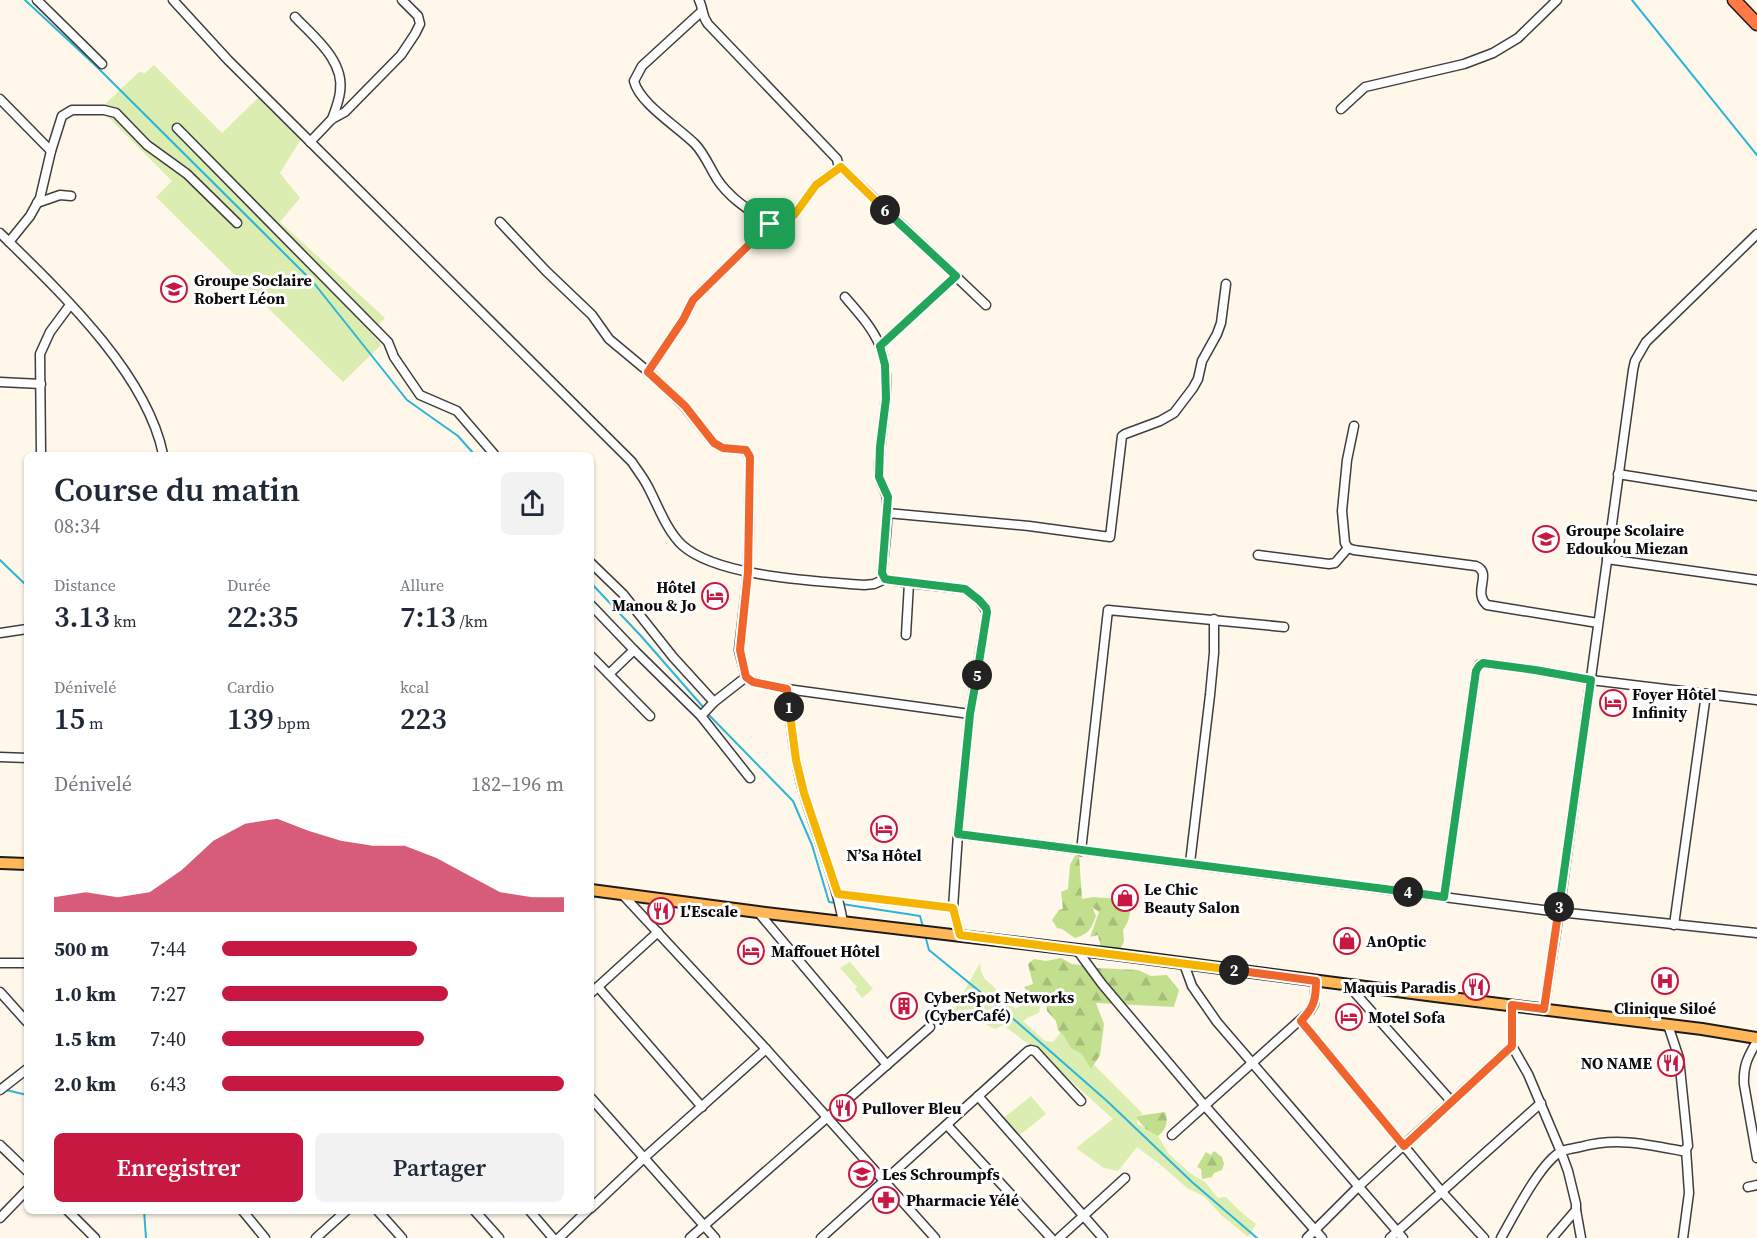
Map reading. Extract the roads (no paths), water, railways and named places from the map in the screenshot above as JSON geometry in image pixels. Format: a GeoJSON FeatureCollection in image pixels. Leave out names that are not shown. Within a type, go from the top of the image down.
{"type":"FeatureCollection","features":[{"type":"Feature","properties":{"kind":"highway"},"geometry":{"type":"LineString","coordinates":[[1734,0],[1757,24]]}},
{"type":"Feature","properties":{"kind":"main road"},"geometry":{"type":"LineString","coordinates":[[0,863],[24,864]]}},
{"type":"Feature","properties":{"kind":"main road"},"geometry":{"type":"LineString","coordinates":[[594,892],[960,935],[1544,1009],[1668,1025],[1757,1040]]}},
{"type":"Feature","properties":{"kind":"street"},"geometry":{"type":"LineString","coordinates":[[37,0],[102,64]]}},
{"type":"Feature","properties":{"kind":"street"},"geometry":{"type":"LineString","coordinates":[[173,0],[228,60],[632,462],[680,543],[691,552],[712,562],[748,572],[864,585],[885,579],[909,584],[965,589],[986,608],[970,714],[958,834],[953,908],[960,935]]}},
{"type":"Feature","properties":{"kind":"street"},"geometry":{"type":"LineString","coordinates":[[310,142],[332,119],[345,112],[401,56],[420,24],[418,16],[402,0]]}},
{"type":"Feature","properties":{"kind":"street"},"geometry":{"type":"LineString","coordinates":[[1341,109],[1365,87],[1464,64],[1493,53],[1518,38],[1557,0]]}},
{"type":"Feature","properties":{"kind":"street"},"geometry":{"type":"LineString","coordinates":[[702,4],[702,16],[708,24],[837,159],[838,164],[986,305]]}},
{"type":"Feature","properties":{"kind":"street"},"geometry":{"type":"LineString","coordinates":[[702,4],[642,66],[634,81],[636,89],[645,100],[697,146],[718,181],[738,202],[770,224]]}},
{"type":"Feature","properties":{"kind":"street"},"geometry":{"type":"LineString","coordinates":[[295,17],[326,50],[340,77],[340,91],[332,119]]}},
{"type":"Feature","properties":{"kind":"street"},"geometry":{"type":"LineString","coordinates":[[0,99],[51,151]]}},
{"type":"Feature","properties":{"kind":"street"},"geometry":{"type":"LineString","coordinates":[[9,242],[30,216],[40,198],[62,116],[72,110],[116,113],[147,145],[187,174],[237,223]]}},
{"type":"Feature","properties":{"kind":"street"},"geometry":{"type":"LineString","coordinates":[[177,128],[388,342],[394,357],[420,395],[457,411],[492,452]]}},
{"type":"Feature","properties":{"kind":"street"},"geometry":{"type":"LineString","coordinates":[[648,372],[677,330],[693,300],[770,224],[790,218],[795,214],[816,185],[841,167]]}},
{"type":"Feature","properties":{"kind":"street"},"geometry":{"type":"LineString","coordinates":[[37,203],[60,195],[71,196]]}},
{"type":"Feature","properties":{"kind":"street"},"geometry":{"type":"LineString","coordinates":[[500,222],[592,315],[609,339],[685,406],[714,443],[723,448],[746,450],[750,457],[748,572],[740,650],[746,677],[753,682],[787,689],[970,714]]}},
{"type":"Feature","properties":{"kind":"street"},"geometry":{"type":"LineString","coordinates":[[0,233],[70,305],[115,356],[142,399],[162,452]]}},
{"type":"Feature","properties":{"kind":"street"},"geometry":{"type":"LineString","coordinates":[[1544,1009],[1633,370],[1646,342],[1757,234]]}},
{"type":"Feature","properties":{"kind":"street"},"geometry":{"type":"LineString","coordinates":[[880,346],[956,276]]}},
{"type":"Feature","properties":{"kind":"street"},"geometry":{"type":"LineString","coordinates":[[887,513],[1029,526],[1110,537],[1122,436],[1160,422],[1174,412],[1194,388],[1202,362],[1221,323],[1226,284]]}},
{"type":"Feature","properties":{"kind":"street"},"geometry":{"type":"LineString","coordinates":[[845,297],[869,325],[880,346],[885,365],[886,399],[879,477],[888,497],[882,573],[885,579]]}},
{"type":"Feature","properties":{"kind":"street"},"geometry":{"type":"LineString","coordinates":[[41,452],[40,354],[60,316],[70,305]]}},
{"type":"Feature","properties":{"kind":"street"},"geometry":{"type":"LineString","coordinates":[[0,382],[40,384]]}},
{"type":"Feature","properties":{"kind":"street"},"geometry":{"type":"LineString","coordinates":[[1354,426],[1347,460],[1342,511],[1345,543],[1348,548],[1476,566],[1481,568],[1483,573],[1480,594],[1482,601],[1487,605],[1598,623]]}},
{"type":"Feature","properties":{"kind":"street"},"geometry":{"type":"LineString","coordinates":[[1618,474],[1757,496]]}},
{"type":"Feature","properties":{"kind":"street"},"geometry":{"type":"LineString","coordinates":[[1258,555],[1329,564],[1335,563],[1348,548]]}},
{"type":"Feature","properties":{"kind":"street"},"geometry":{"type":"LineString","coordinates":[[1607,559],[1757,580]]}},
{"type":"Feature","properties":{"kind":"street"},"geometry":{"type":"LineString","coordinates":[[594,566],[623,594],[673,657],[714,702]]}},
{"type":"Feature","properties":{"kind":"street"},"geometry":{"type":"LineString","coordinates":[[906,635],[909,584]]}},
{"type":"Feature","properties":{"kind":"street"},"geometry":{"type":"LineString","coordinates":[[594,608],[700,716],[750,778]]}},
{"type":"Feature","properties":{"kind":"street"},"geometry":{"type":"LineString","coordinates":[[1081,850],[1108,610],[1284,627]]}},
{"type":"Feature","properties":{"kind":"street"},"geometry":{"type":"LineString","coordinates":[[1190,863],[1212,674],[1214,619]]}},
{"type":"Feature","properties":{"kind":"street"},"geometry":{"type":"LineString","coordinates":[[0,633],[24,629]]}},
{"type":"Feature","properties":{"kind":"street"},"geometry":{"type":"LineString","coordinates":[[609,674],[634,650]]}},
{"type":"Feature","properties":{"kind":"street"},"geometry":{"type":"LineString","coordinates":[[594,659],[650,716]]}},
{"type":"Feature","properties":{"kind":"street"},"geometry":{"type":"LineString","coordinates":[[1444,897],[1474,681],[1476,671],[1483,663],[1591,680],[1757,700]]}},
{"type":"Feature","properties":{"kind":"street"},"geometry":{"type":"LineString","coordinates":[[700,716],[746,677]]}},
{"type":"Feature","properties":{"kind":"street"},"geometry":{"type":"LineString","coordinates":[[787,689],[796,760],[804,793],[838,894],[843,922]]}},
{"type":"Feature","properties":{"kind":"street"},"geometry":{"type":"LineString","coordinates":[[1674,925],[1706,693]]}},
{"type":"Feature","properties":{"kind":"street"},"geometry":{"type":"LineString","coordinates":[[0,757],[24,758]]}},
{"type":"Feature","properties":{"kind":"street"},"geometry":{"type":"LineString","coordinates":[[958,834],[1558,912],[1757,933]]}},
{"type":"Feature","properties":{"kind":"street"},"geometry":{"type":"LineString","coordinates":[[838,894],[953,908]]}},
{"type":"Feature","properties":{"kind":"street"},"geometry":{"type":"LineString","coordinates":[[622,895],[766,1049],[935,1238]]}},
{"type":"Feature","properties":{"kind":"street"},"geometry":{"type":"LineString","coordinates":[[758,912],[887,1065]]}},
{"type":"Feature","properties":{"kind":"street"},"geometry":{"type":"LineString","coordinates":[[594,990],[658,932]]}},
{"type":"Feature","properties":{"kind":"street"},"geometry":{"type":"LineString","coordinates":[[1077,950],[1102,984],[1205,1106],[1322,1238]]}},
{"type":"Feature","properties":{"kind":"street"},"geometry":{"type":"LineString","coordinates":[[0,963],[24,963]]}},
{"type":"Feature","properties":{"kind":"street"},"geometry":{"type":"LineString","coordinates":[[1184,964],[1192,986],[1201,1001],[1397,1236],[1441,1191],[1541,1102]]}},
{"type":"Feature","properties":{"kind":"street"},"geometry":{"type":"LineString","coordinates":[[1172,1135],[1301,1021],[1314,1004],[1316,981]]}},
{"type":"Feature","properties":{"kind":"street"},"geometry":{"type":"LineString","coordinates":[[1348,985],[1452,1102]]}},
{"type":"Feature","properties":{"kind":"street"},"geometry":{"type":"LineString","coordinates":[[598,987],[702,1107]]}},
{"type":"Feature","properties":{"kind":"street"},"geometry":{"type":"LineString","coordinates":[[0,992],[24,1019]]}},
{"type":"Feature","properties":{"kind":"street"},"geometry":{"type":"LineString","coordinates":[[1512,1005],[1512,1046],[1541,1102],[1561,1152],[1576,1204],[1581,1238]]}},
{"type":"Feature","properties":{"kind":"street"},"geometry":{"type":"LineString","coordinates":[[1301,1021],[1441,1191],[1484,1238]]}},
{"type":"Feature","properties":{"kind":"street"},"geometry":{"type":"LineString","coordinates":[[1668,1025],[1679,1058],[1688,1146],[1686,1149],[1689,1193],[1683,1238]]}},
{"type":"Feature","properties":{"kind":"street"},"geometry":{"type":"LineString","coordinates":[[690,1238],[930,1027]]}},
{"type":"Feature","properties":{"kind":"street"},"geometry":{"type":"LineString","coordinates":[[1757,1040],[1743,1072],[1757,1158]]}},
{"type":"Feature","properties":{"kind":"street"},"geometry":{"type":"LineString","coordinates":[[1307,1238],[1358,1187],[1512,1046]]}},
{"type":"Feature","properties":{"kind":"street"},"geometry":{"type":"LineString","coordinates":[[594,1205],[766,1049]]}},
{"type":"Feature","properties":{"kind":"street"},"geometry":{"type":"LineString","coordinates":[[821,1238],[1031,1050],[1081,1101]]}},
{"type":"Feature","properties":{"kind":"street"},"geometry":{"type":"LineString","coordinates":[[0,1090],[24,1071]]}},
{"type":"Feature","properties":{"kind":"street"},"geometry":{"type":"LineString","coordinates":[[978,1096],[1102,1238]]}},
{"type":"Feature","properties":{"kind":"street"},"geometry":{"type":"LineString","coordinates":[[594,1101],[715,1238]]}},
{"type":"Feature","properties":{"kind":"street"},"geometry":{"type":"LineString","coordinates":[[947,1125],[1051,1238]]}},
{"type":"Feature","properties":{"kind":"street"},"geometry":{"type":"LineString","coordinates":[[1501,1238],[1527,1193],[1548,1164],[1561,1152],[1584,1145],[1612,1141],[1682,1151],[1686,1149]]}},
{"type":"Feature","properties":{"kind":"street"},"geometry":{"type":"LineString","coordinates":[[0,1145],[24,1167]]}},
{"type":"Feature","properties":{"kind":"street"},"geometry":{"type":"LineString","coordinates":[[1059,1238],[1125,1178]]}},
{"type":"Feature","properties":{"kind":"street"},"geometry":{"type":"LineString","coordinates":[[0,1218],[24,1193]]}},
{"type":"Feature","properties":{"kind":"street"},"geometry":{"type":"LineString","coordinates":[[1552,1238],[1576,1210]]}},
{"type":"Feature","properties":{"kind":"street"},"geometry":{"type":"LineString","coordinates":[[71,1214],[95,1238]]}},
{"type":"Feature","properties":{"kind":"street"},"geometry":{"type":"LineString","coordinates":[[245,1214],[265,1238]]}},
{"type":"Feature","properties":{"kind":"street"},"geometry":{"type":"LineString","coordinates":[[316,1238],[343,1214]]}},
{"type":"Feature","properties":{"kind":"street"},"geometry":{"type":"LineString","coordinates":[[381,1214],[402,1238]]}},
{"type":"Feature","properties":{"kind":"street"},"geometry":{"type":"LineString","coordinates":[[478,1214],[499,1238]]}},
{"type":"Feature","properties":{"kind":"street"},"geometry":{"type":"LineString","coordinates":[[532,1214],[553,1238]]}},
{"type":"Feature","properties":{"kind":"street"},"geometry":{"type":"LineString","coordinates":[[559,1238],[585,1214]]}},
{"type":"Feature","properties":{"kind":"waterway"},"geometry":{"type":"LineString","coordinates":[[25,0],[95,65],[313,282],[407,400],[458,436],[472,452]]}},
{"type":"Feature","properties":{"kind":"waterway"},"geometry":{"type":"LineString","coordinates":[[1632,0],[1757,155]]}},
{"type":"Feature","properties":{"kind":"waterway"},"geometry":{"type":"LineString","coordinates":[[0,560],[24,583]]}},
{"type":"Feature","properties":{"kind":"waterway"},"geometry":{"type":"LineString","coordinates":[[594,586],[704,708]]}},
{"type":"Feature","properties":{"kind":"waterway"},"geometry":{"type":"LineString","coordinates":[[707,713],[793,801],[812,845],[829,902],[836,903]]}},
{"type":"Feature","properties":{"kind":"waterway"},"geometry":{"type":"LineString","coordinates":[[842,904],[920,916],[923,927]]}},
{"type":"Feature","properties":{"kind":"waterway"},"geometry":{"type":"LineString","coordinates":[[925,935],[929,950],[1017,1022],[1107,1101],[1192,1182],[1257,1238]]}},
{"type":"Feature","properties":{"kind":"waterway"},"geometry":{"type":"LineString","coordinates":[[6,1090],[24,1094]]}},
{"type":"Feature","properties":{"kind":"waterway"},"geometry":{"type":"LineString","coordinates":[[144,1214],[146,1238]]}},
{"type":"Feature","properties":{"kind":"place","name":"Groupe Soclaire Robert Léon"},"geometry":{"type":"Point","coordinates":[174,289]}},
{"type":"Feature","properties":{"kind":"place","name":"Groupe Scolaire Edoukou Miezan"},"geometry":{"type":"Point","coordinates":[1546,539]}},
{"type":"Feature","properties":{"kind":"place","name":"Hôtel Manou & Jo"},"geometry":{"type":"Point","coordinates":[715,596]}},
{"type":"Feature","properties":{"kind":"place","name":"Foyer Hôtel Infinity"},"geometry":{"type":"Point","coordinates":[1613,703]}},
{"type":"Feature","properties":{"kind":"place","name":"N’Sa Hôtel"},"geometry":{"type":"Point","coordinates":[884,829]}},
{"type":"Feature","properties":{"kind":"place","name":"Le Chic Beauty Salon"},"geometry":{"type":"Point","coordinates":[1125,898]}},
{"type":"Feature","properties":{"kind":"place","name":"L'Escale"},"geometry":{"type":"Point","coordinates":[661,911]}},
{"type":"Feature","properties":{"kind":"place","name":"AnOptic"},"geometry":{"type":"Point","coordinates":[1347,941]}},
{"type":"Feature","properties":{"kind":"place","name":"Maffouet Hôtel"},"geometry":{"type":"Point","coordinates":[751,951]}},
{"type":"Feature","properties":{"kind":"place","name":"Clinique Siloé"},"geometry":{"type":"Point","coordinates":[1665,981]}},
{"type":"Feature","properties":{"kind":"place","name":"Maquis Paradis"},"geometry":{"type":"Point","coordinates":[1476,987]}},
{"type":"Feature","properties":{"kind":"place","name":"CyberSpot Networks (CyberCafé)"},"geometry":{"type":"Point","coordinates":[904,1006]}},
{"type":"Feature","properties":{"kind":"place","name":"Motel Sofa"},"geometry":{"type":"Point","coordinates":[1349,1017]}},
{"type":"Feature","properties":{"kind":"place","name":"NO NAME"},"geometry":{"type":"Point","coordinates":[1671,1063]}},
{"type":"Feature","properties":{"kind":"place","name":"Pullover Bleu"},"geometry":{"type":"Point","coordinates":[843,1108]}},
{"type":"Feature","properties":{"kind":"place","name":"Les Schroumpfs"},"geometry":{"type":"Point","coordinates":[862,1174]}},
{"type":"Feature","properties":{"kind":"place","name":"Pharmacie Yélé"},"geometry":{"type":"Point","coordinates":[886,1200]}}]}
